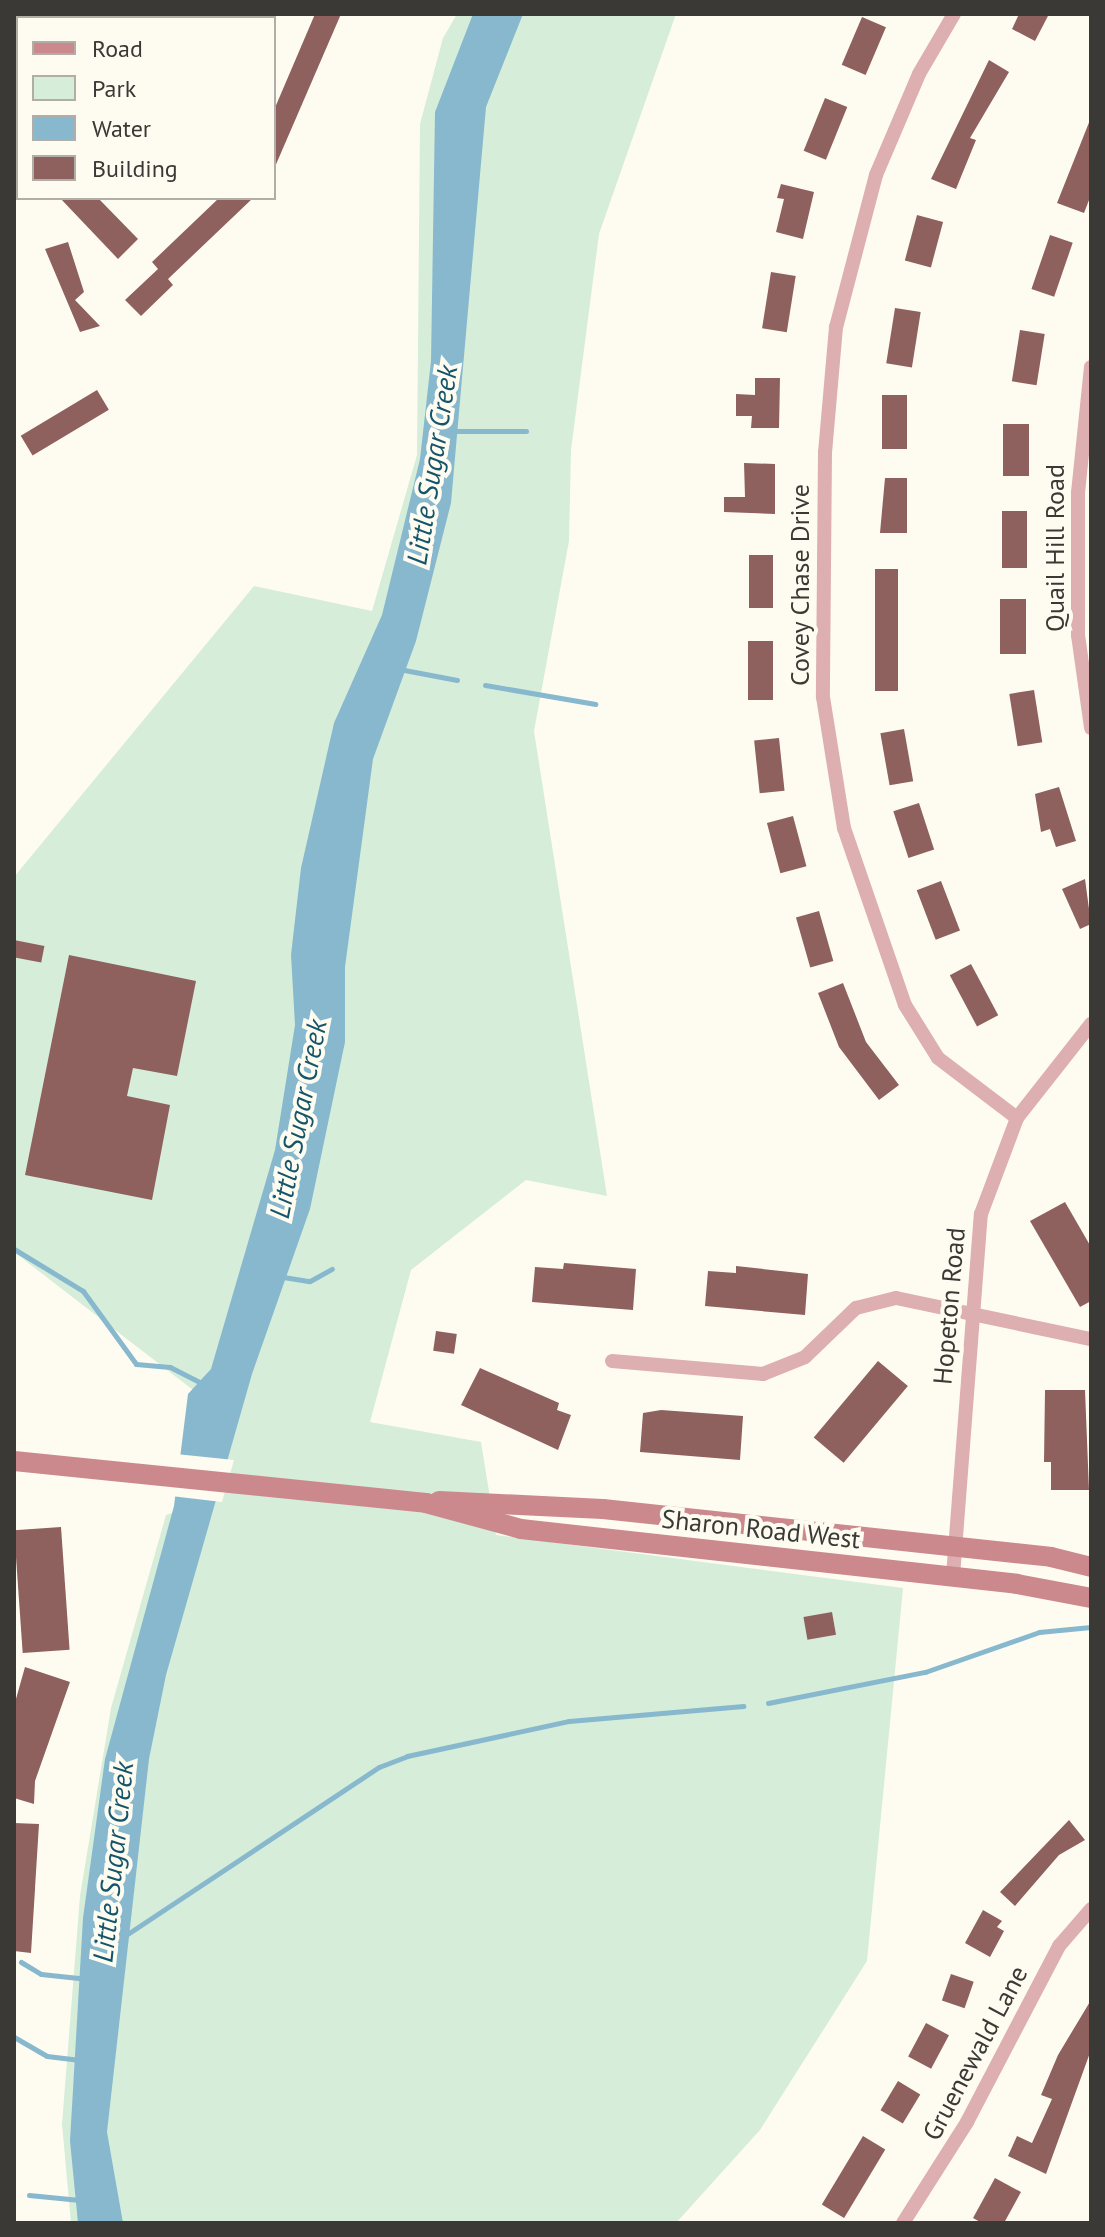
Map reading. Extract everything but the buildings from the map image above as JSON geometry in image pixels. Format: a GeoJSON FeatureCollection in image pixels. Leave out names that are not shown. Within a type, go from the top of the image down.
{"type":"FeatureCollection","features":[{"type":"Feature","properties":{"kind":"main road","name":"Sharon Road West"},"geometry":{"type":"LineString","coordinates":[[14,1461],[426,1503],[521,1529],[953,1576],[1091,1598]]}},
{"type":"Feature","properties":{"kind":"main road","name":"Sharon Road West"},"geometry":{"type":"LineString","coordinates":[[426,1503],[452,1499],[603,1509],[957,1547],[1091,1567]]}},
{"type":"Feature","properties":{"kind":"street","name":"Covey Chase Drive"},"geometry":{"type":"LineString","coordinates":[[954,14],[914,85],[876,175],[836,327],[825,452],[823,697],[844,828],[905,1005],[938,1058],[1017,1118]]}},
{"type":"Feature","properties":{"kind":"street","name":"Quail Hill Road"},"geometry":{"type":"LineString","coordinates":[[1091,367],[1079,458],[1078,572],[1081,680],[1091,728]]}},
{"type":"Feature","properties":{"kind":"street","name":"Hopeton Road"},"geometry":{"type":"LineString","coordinates":[[953,1576],[969,1311],[981,1214],[1017,1118],[1091,1024]]}},
{"type":"Feature","properties":{"kind":"street"},"geometry":{"type":"LineString","coordinates":[[612,1361],[763,1374],[805,1357],[847,1313],[874,1301],[918,1300],[1091,1339]]}},
{"type":"Feature","properties":{"kind":"street","name":"Gruenewald Lane"},"geometry":{"type":"LineString","coordinates":[[903,2223],[967,2122],[1059,1946],[1091,1909]]}},
{"type":"Feature","properties":{"kind":"green space"},"geometry":{"type":"Polygon","coordinates":[[[457,14],[676,14],[599,234],[571,450],[569,541],[534,731],[607,1196],[526,1180],[411,1270],[370,1422],[481,1442],[496,1535],[903,1588],[867,1961],[760,2130],[676,2223],[71,2223],[62,2124],[80,1896],[111,1708],[166,1515],[196,1505],[219,1410],[14,1252],[14,877],[254,586],[372,611],[417,455],[420,124],[443,38],[457,14]]]}},
{"type":"Feature","properties":{"kind":"water","name":"Little Sugar Creek"},"geometry":{"type":"Polygon","coordinates":[[[473,14],[523,14],[486,107],[451,503],[416,641],[373,759],[345,967],[345,1042],[310,1209],[252,1374],[166,1675],[149,1759],[107,2132],[123,2223],[78,2223],[70,2141],[83,1918],[105,1759],[174,1506],[188,1394],[211,1369],[275,1150],[295,1025],[291,955],[301,868],[334,723],[382,615],[420,459],[431,361],[435,112],[473,14]]]}},
{"type":"Feature","properties":{"kind":"pier"},"geometry":{"type":"Polygon","coordinates":[[[176,1454],[234,1460],[222,1502],[171,1496],[176,1454]]]}},
{"type":"Feature","properties":{"kind":"waterway","name":"Little Sugar Creek"},"geometry":{"type":"LineString","coordinates":[[456,431],[526,431]]}},
{"type":"Feature","properties":{"kind":"waterway"},"geometry":{"type":"LineString","coordinates":[[399,669],[457,680]]}},
{"type":"Feature","properties":{"kind":"waterway"},"geometry":{"type":"LineString","coordinates":[[485,685],[595,704]]}},
{"type":"Feature","properties":{"kind":"waterway"},"geometry":{"type":"LineString","coordinates":[[14,1249],[83,1291],[136,1364],[170,1367],[199,1382]]}},
{"type":"Feature","properties":{"kind":"waterway"},"geometry":{"type":"LineString","coordinates":[[277,1276],[310,1281],[332,1269]]}},
{"type":"Feature","properties":{"kind":"waterway"},"geometry":{"type":"LineString","coordinates":[[768,1703],[925,1672],[1039,1632],[1091,1627]]}},
{"type":"Feature","properties":{"kind":"waterway","name":"Little Sugar Creek"},"geometry":{"type":"LineString","coordinates":[[126,1935],[379,1767],[407,1756],[569,1721],[743,1706]]}},
{"type":"Feature","properties":{"kind":"waterway"},"geometry":{"type":"LineString","coordinates":[[21,1962],[41,1974],[88,1979]]}},
{"type":"Feature","properties":{"kind":"waterway"},"geometry":{"type":"LineString","coordinates":[[14,2037],[47,2056],[80,2060]]}},
{"type":"Feature","properties":{"kind":"waterway"},"geometry":{"type":"LineString","coordinates":[[29,2195],[80,2200]]}}]}
